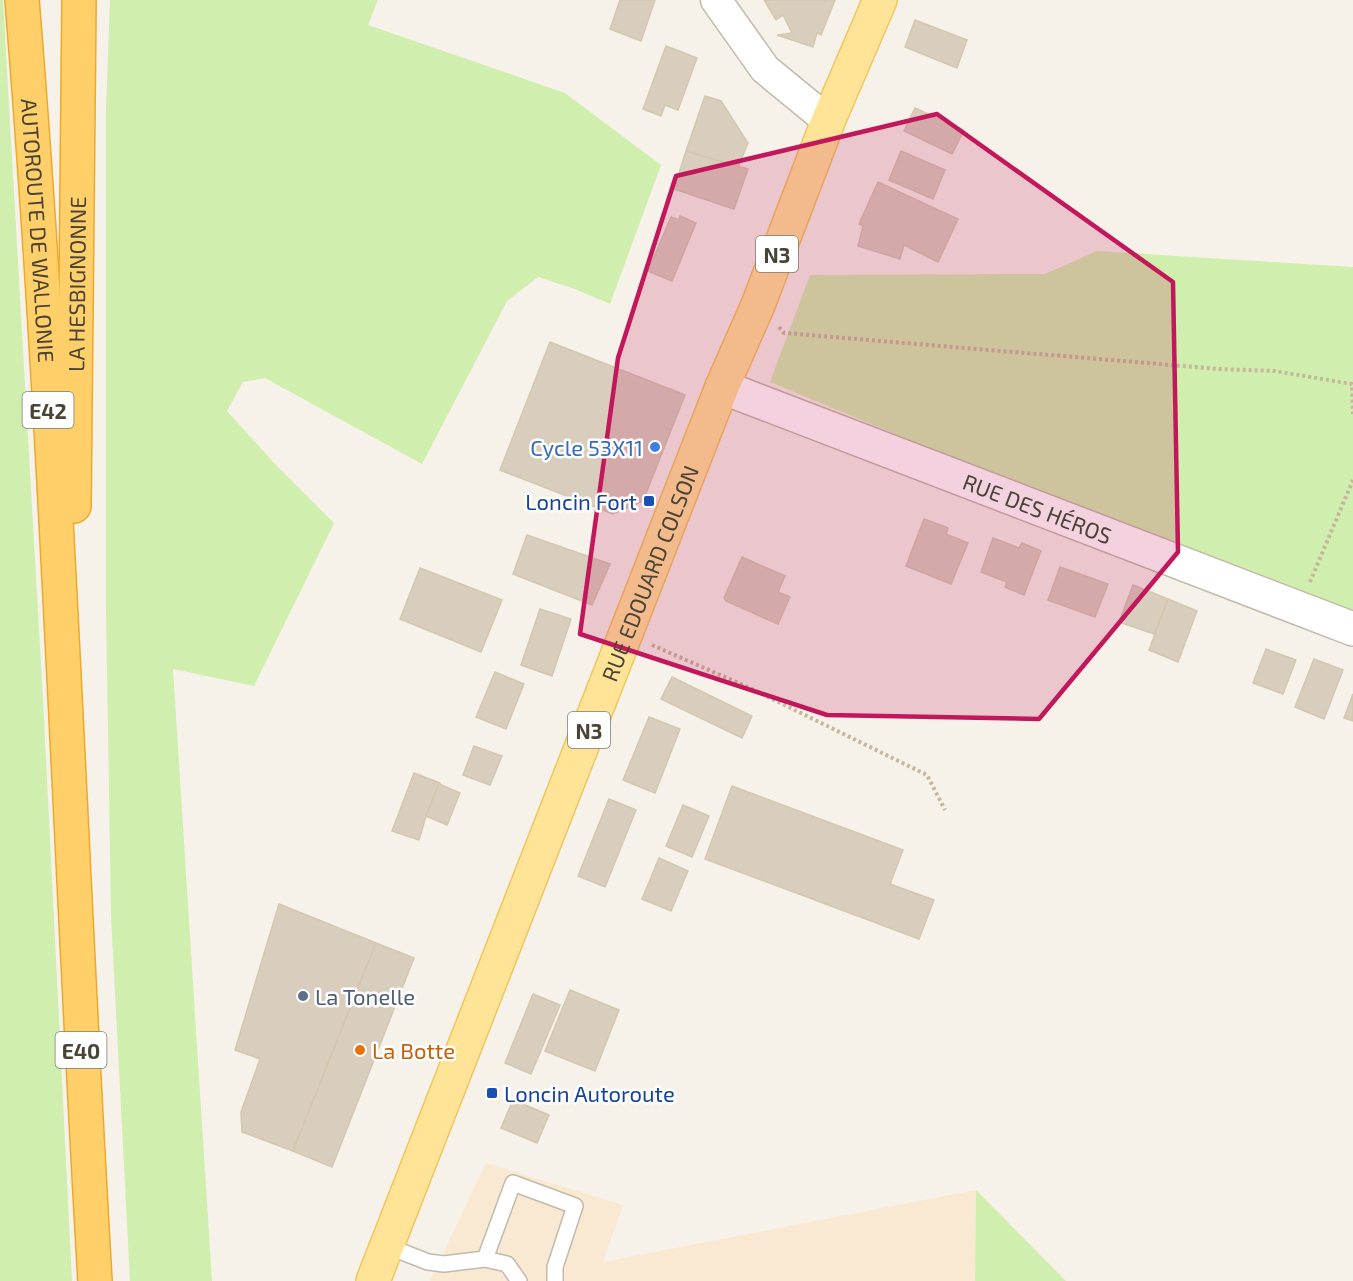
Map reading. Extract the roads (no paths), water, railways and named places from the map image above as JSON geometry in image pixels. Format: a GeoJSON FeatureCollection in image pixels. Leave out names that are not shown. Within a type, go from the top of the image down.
{"type":"FeatureCollection","features":[{"type":"Feature","properties":{"kind":"highway","name":"AUTOROUTE DE WALLONIE"},"geometry":{"type":"LineString","coordinates":[[22,0],[47,376],[71,820]]}},
{"type":"Feature","properties":{"kind":"highway","name":"LA HESBIGNONNE"},"geometry":{"type":"LineString","coordinates":[[71,820],[80,0]]}},
{"type":"Feature","properties":{"kind":"highway","name":"E40"},"geometry":{"type":"LineString","coordinates":[[71,820],[79,1009],[95,1281]]}},
{"type":"Feature","properties":{"kind":"main road","name":"RUE EDOUARD COLSON"},"geometry":{"type":"LineString","coordinates":[[373,1281],[722,387],[758,305],[829,119],[880,0]]}},
{"type":"Feature","properties":{"kind":"street"},"geometry":{"type":"LineString","coordinates":[[716,0],[765,69],[829,119]]}},
{"type":"Feature","properties":{"kind":"street","name":"RUE DES HÉROS"},"geometry":{"type":"LineString","coordinates":[[722,387],[1353,629]]}},
{"type":"Feature","properties":{"kind":"lane"},"geometry":{"type":"LineString","coordinates":[[485,1259],[513,1183],[576,1206],[555,1267],[555,1281]]}},
{"type":"Feature","properties":{"kind":"lane"},"geometry":{"type":"LineString","coordinates":[[387,1245],[428,1262],[444,1264],[485,1259],[507,1264],[519,1281]]}},
{"type":"Feature","properties":{"kind":"place","name":"Cycle 53X11"},"geometry":{"type":"Point","coordinates":[655,447]}},
{"type":"Feature","properties":{"kind":"place","name":"Loncin Fort"},"geometry":{"type":"Point","coordinates":[649,501]}},
{"type":"Feature","properties":{"kind":"place","name":"La Tonelle"},"geometry":{"type":"Point","coordinates":[303,996]}},
{"type":"Feature","properties":{"kind":"place","name":"La Botte"},"geometry":{"type":"Point","coordinates":[360,1050]}},
{"type":"Feature","properties":{"kind":"place","name":"Loncin Autoroute"},"geometry":{"type":"Point","coordinates":[492,1093]}}]}
